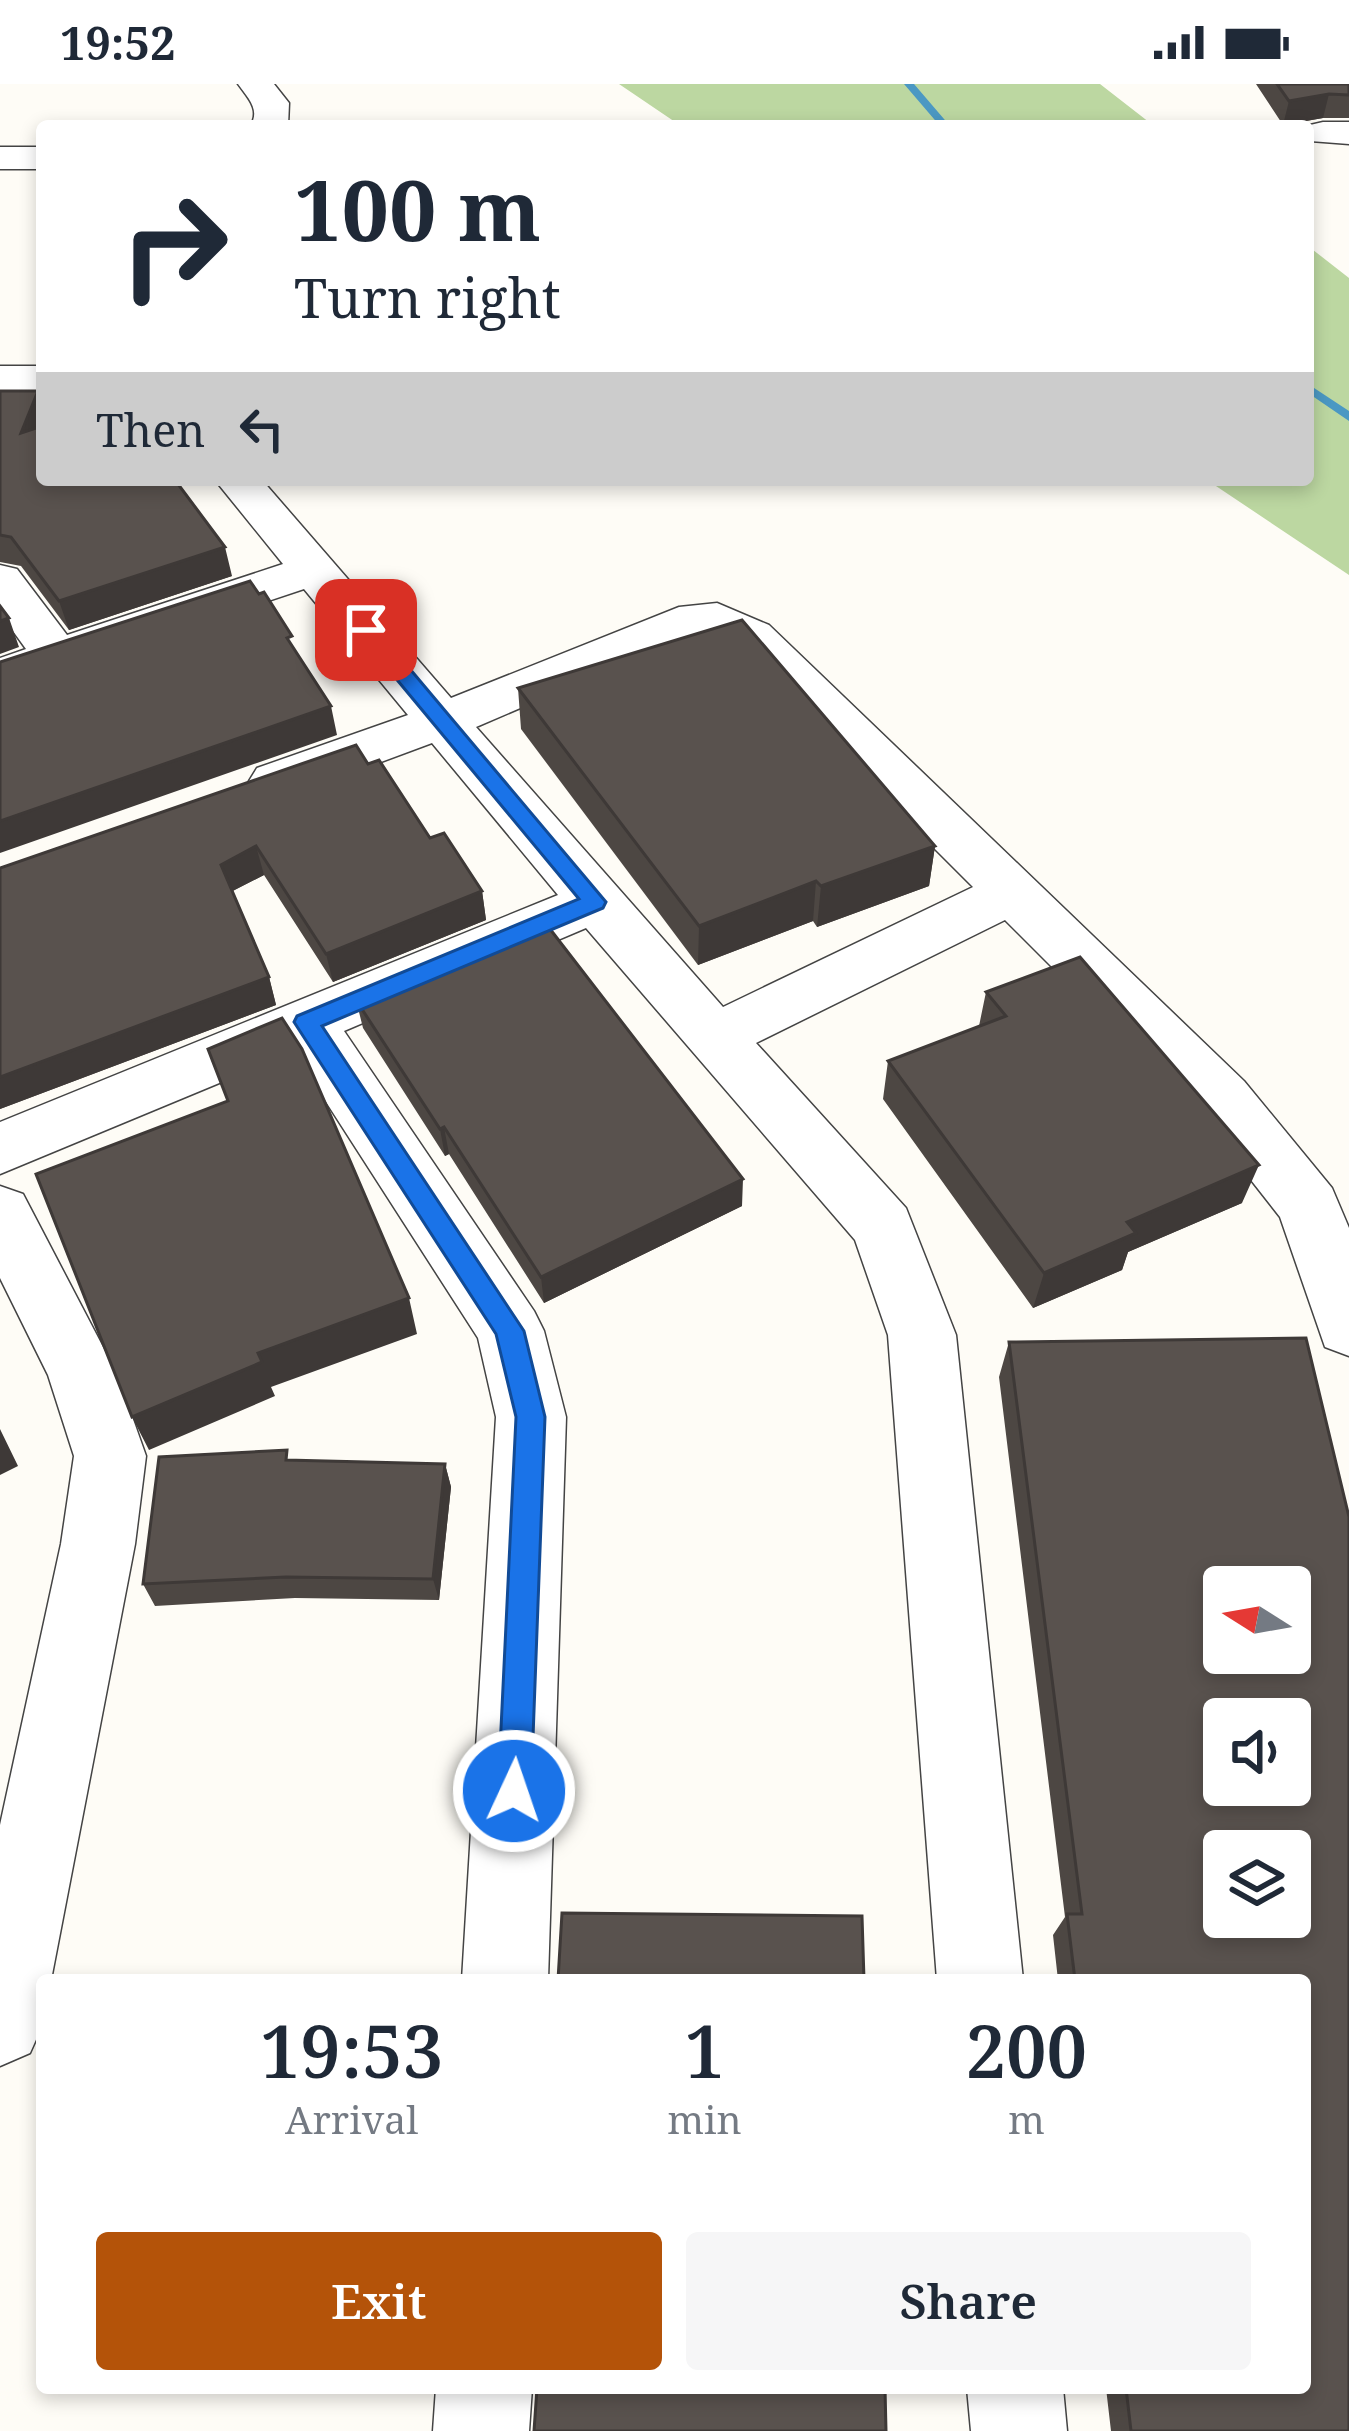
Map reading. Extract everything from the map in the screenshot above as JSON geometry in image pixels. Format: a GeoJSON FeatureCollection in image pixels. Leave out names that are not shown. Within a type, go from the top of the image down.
{"type":"FeatureCollection","features":[{"type":"Feature","properties":{"kind":"street"},"geometry":{"type":"LineString","coordinates":[[256,84],[271,103],[273,120]]}},
{"type":"Feature","properties":{"kind":"street"},"geometry":{"type":"LineString","coordinates":[[0,158],[36,158]]}},
{"type":"Feature","properties":{"kind":"street"},"geometry":{"type":"LineString","coordinates":[[0,380],[36,380]]}},
{"type":"Feature","properties":{"kind":"street"},"geometry":{"type":"LineString","coordinates":[[243,486],[595,902],[883,1227],[922,1335],[979,1974]]}},
{"type":"Feature","properties":{"kind":"street"},"geometry":{"type":"LineString","coordinates":[[0,675],[314,569]]}},
{"type":"Feature","properties":{"kind":"street"},"geometry":{"type":"LineString","coordinates":[[0,578],[57,656]]}},
{"type":"Feature","properties":{"kind":"street"},"geometry":{"type":"LineString","coordinates":[[221,800],[443,721],[679,622],[717,618],[751,636],[1222,1098],[1309,1206],[1349,1328]]}},
{"type":"Feature","properties":{"kind":"street"},"geometry":{"type":"LineString","coordinates":[[714,1037],[1013,892]]}},
{"type":"Feature","properties":{"kind":"street"},"geometry":{"type":"LineString","coordinates":[[0,1149],[595,902]]}},
{"type":"Feature","properties":{"kind":"street"},"geometry":{"type":"LineString","coordinates":[[306,1022],[510,1331],[531,1417],[505,1974]]}},
{"type":"Feature","properties":{"kind":"street"},"geometry":{"type":"LineString","coordinates":[[0,1212],[82,1374],[110,1456],[98,1544],[0,2023]]}},
{"type":"Feature","properties":{"kind":"street"},"geometry":{"type":"LineString","coordinates":[[482,2431],[484,2394]]}},
{"type":"Feature","properties":{"kind":"street"},"geometry":{"type":"LineString","coordinates":[[1016,2394],[1019,2431]]}},
{"type":"Feature","properties":{"kind":"green space"},"geometry":{"type":"Polygon","coordinates":[[[619,84],[1100,84],[1146,120],[672,120],[619,84]]]}},
{"type":"Feature","properties":{"kind":"green space"},"geometry":{"type":"Polygon","coordinates":[[[1314,251],[1349,278],[1349,575],[1216,486],[1314,486],[1314,251]]]}},
{"type":"Feature","properties":{"kind":"building"},"geometry":{"type":"Polygon","coordinates":[[[1277,84],[1349,84],[1349,95],[1289,101],[1277,84]]]}},
{"type":"Feature","properties":{"kind":"building"},"geometry":{"type":"Polygon","coordinates":[[[0,391],[36,391],[21,433],[36,428],[36,486],[179,486],[225,547],[59,601],[11,537],[0,535],[0,391]]]}},
{"type":"Feature","properties":{"kind":"building"},"geometry":{"type":"Polygon","coordinates":[[[250,581],[259,594],[264,592],[331,706],[0,821],[0,662],[250,581]]]}},
{"type":"Feature","properties":{"kind":"building"},"geometry":{"type":"Polygon","coordinates":[[[742,620],[935,846],[821,886],[816,881],[699,926],[518,688],[742,620]]]}},
{"type":"Feature","properties":{"kind":"building"},"geometry":{"type":"Polygon","coordinates":[[[356,745],[368,764],[379,760],[430,838],[444,833],[482,891],[326,954],[256,846],[221,865],[269,977],[0,1077],[0,868],[356,745]]]}},
{"type":"Feature","properties":{"kind":"building"},"geometry":{"type":"Polygon","coordinates":[[[550,929],[743,1179],[541,1277],[356,1000],[511,935],[516,943],[550,929]]]}},
{"type":"Feature","properties":{"kind":"building"},"geometry":{"type":"Polygon","coordinates":[[[1080,957],[1259,1165],[1127,1222],[1136,1233],[1044,1273],[888,1061],[1006,1016],[986,992],[1080,957]]]}},
{"type":"Feature","properties":{"kind":"building"},"geometry":{"type":"Polygon","coordinates":[[[282,1018],[302,1049],[409,1298],[258,1353],[262,1362],[132,1417],[36,1174],[228,1101],[208,1049],[282,1018]]]}},
{"type":"Feature","properties":{"kind":"building"},"geometry":{"type":"Polygon","coordinates":[[[1306,1338],[1349,1517],[1349,2431],[1131,2431],[1127,2394],[1311,2394],[1311,1974],[1074,1974],[1067,1914],[1082,1914],[1009,1342],[1306,1338]]]}},
{"type":"Feature","properties":{"kind":"building"},"geometry":{"type":"Polygon","coordinates":[[[287,1450],[286,1460],[445,1464],[433,1579],[286,1577],[143,1584],[159,1457],[287,1450]]]}},
{"type":"Feature","properties":{"kind":"building"},"geometry":{"type":"Polygon","coordinates":[[[562,1913],[862,1916],[864,1974],[558,1974],[562,1913]]]}},
{"type":"Feature","properties":{"kind":"building"},"geometry":{"type":"Polygon","coordinates":[[[537,2394],[885,2394],[886,2431],[534,2431],[537,2394]]]}},
{"type":"Feature","properties":{"kind":"waterway"},"geometry":{"type":"LineString","coordinates":[[909,84],[940,120]]}},
{"type":"Feature","properties":{"kind":"waterway"},"geometry":{"type":"LineString","coordinates":[[1314,392],[1349,417]]}},
{"type":"Feature","properties":{"kind":"route"},"geometry":{"type":"LineString","coordinates":[[366,630],[595,902],[306,1022],[510,1331],[531,1417],[514,1791]]}}]}
